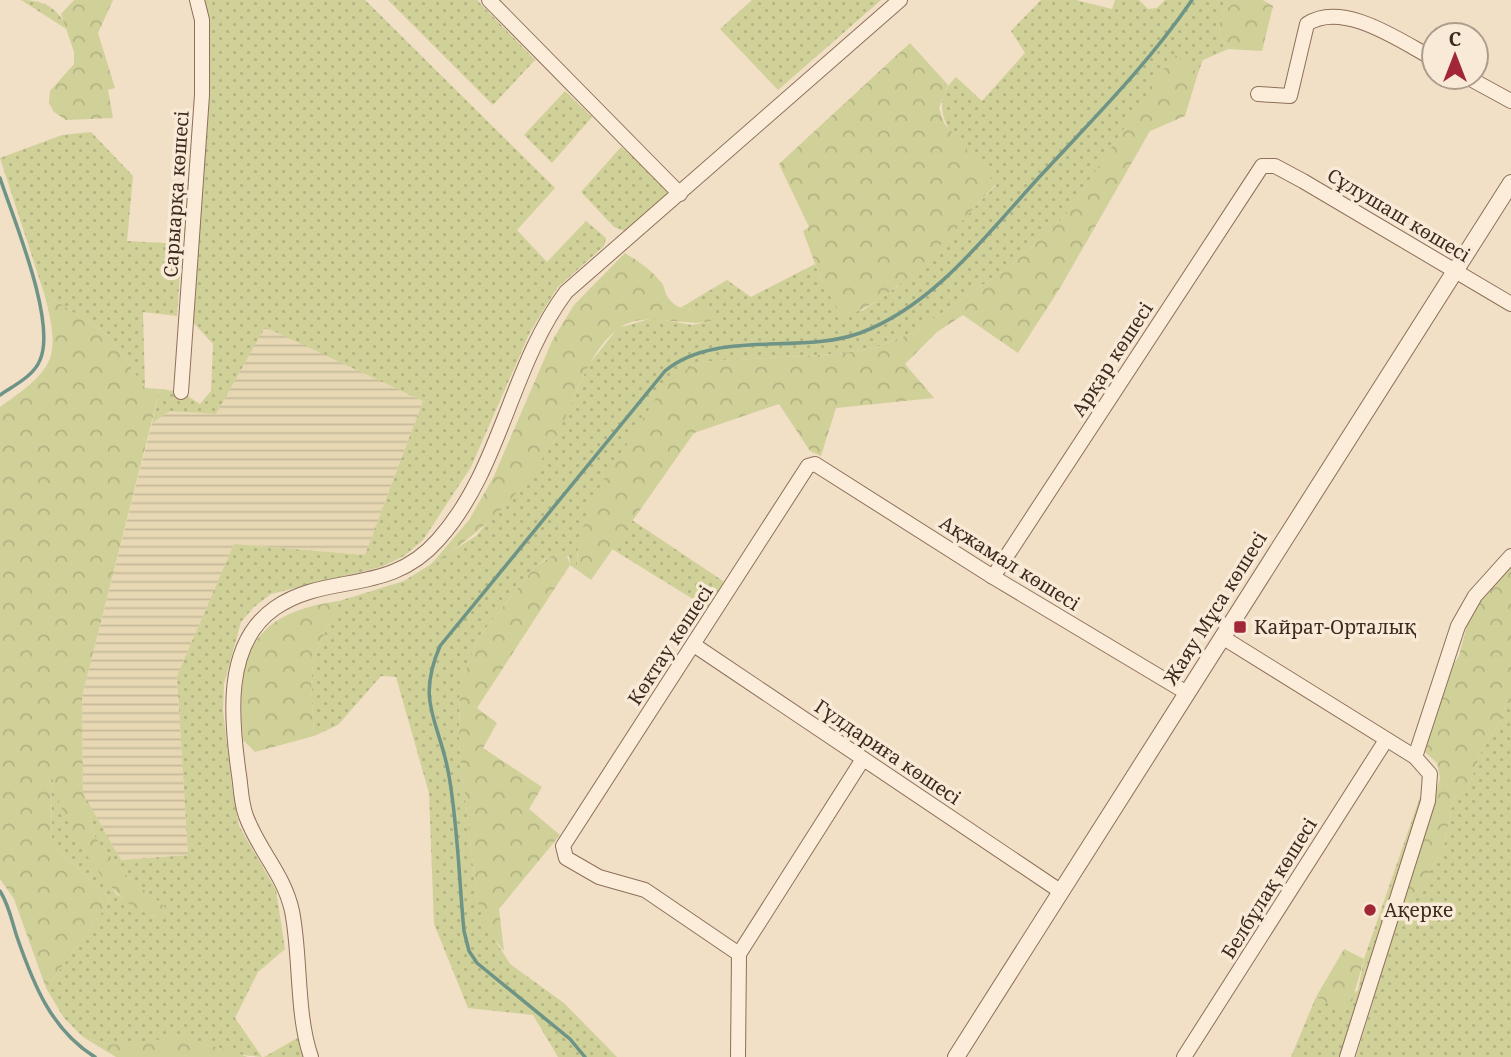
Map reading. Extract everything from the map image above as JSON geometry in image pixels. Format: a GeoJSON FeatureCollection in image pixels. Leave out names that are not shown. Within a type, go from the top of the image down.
{"type":"FeatureCollection","features":[{"type":"Feature","properties":{"kind":"street","name":"Сарыарқа көшесі"},"geometry":{"type":"LineString","coordinates":[[181,392],[202,95],[202,20],[197,0]]}},
{"type":"Feature","properties":{"kind":"street"},"geometry":{"type":"LineString","coordinates":[[488,0],[680,194]]}},
{"type":"Feature","properties":{"kind":"street"},"geometry":{"type":"LineString","coordinates":[[312,1057],[289,900],[282,878],[258,842],[245,813],[233,727],[236,674],[250,635],[275,608],[291,600],[393,573],[417,560],[437,542],[479,475],[557,305],[593,266],[680,194],[900,0]]}},
{"type":"Feature","properties":{"kind":"street"},"geometry":{"type":"LineString","coordinates":[[1258,94],[1290,96],[1307,24],[1332,13],[1357,17],[1420,51]]}},
{"type":"Feature","properties":{"kind":"street"},"geometry":{"type":"LineString","coordinates":[[1490,90],[1511,101]]}},
{"type":"Feature","properties":{"kind":"street","name":"Сұлушаш көшесі"},"geometry":{"type":"LineString","coordinates":[[1265,165],[1304,181],[1511,304]]}},
{"type":"Feature","properties":{"kind":"street","name":"Арқар көшесі"},"geometry":{"type":"LineString","coordinates":[[993,577],[1258,169],[1265,165]]}},
{"type":"Feature","properties":{"kind":"street","name":"Жаяу Мұса көшесі"},"geometry":{"type":"LineString","coordinates":[[956,1057],[1511,183]]}},
{"type":"Feature","properties":{"kind":"street","name":"Ақжамал көшесі"},"geometry":{"type":"LineString","coordinates":[[815,464],[993,577],[1186,693]]}},
{"type":"Feature","properties":{"kind":"street","name":"Көктау көшесі"},"geometry":{"type":"LineString","coordinates":[[739,954],[654,895],[590,873],[566,858],[562,850],[565,840],[808,466],[815,464]]}},
{"type":"Feature","properties":{"kind":"street"},"geometry":{"type":"LineString","coordinates":[[1415,757],[1462,617],[1488,579],[1511,556]]}},
{"type":"Feature","properties":{"kind":"street"},"geometry":{"type":"LineString","coordinates":[[1222,637],[1415,757],[1430,774],[1428,801],[1347,1057]]}},
{"type":"Feature","properties":{"kind":"street","name":"Гүлдариға көшесі"},"geometry":{"type":"LineString","coordinates":[[694,645],[1060,891]]}},
{"type":"Feature","properties":{"kind":"street","name":"Белбұлақ көшесі"},"geometry":{"type":"LineString","coordinates":[[1184,1057],[1386,740]]}},
{"type":"Feature","properties":{"kind":"street"},"geometry":{"type":"LineString","coordinates":[[738,1057],[739,954],[863,759]]}},
{"type":"Feature","properties":{"kind":"shaded area"},"geometry":{"type":"Polygon","coordinates":[[[265,326],[423,401],[365,555],[234,544],[177,676],[188,855],[121,860],[83,793],[82,696],[152,423],[170,411],[216,414],[265,326]]]}},
{"type":"Feature","properties":{"kind":"green space"},"geometry":{"type":"Polygon","coordinates":[[[21,0],[50,7],[60,16],[68,30],[21,0]]]}},
{"type":"Feature","properties":{"kind":"green space"},"geometry":{"type":"Polygon","coordinates":[[[74,0],[113,0],[98,33],[115,88],[108,90],[113,118],[66,120],[54,112],[49,103],[50,91],[74,64],[74,52],[61,14],[74,0]]]}},
{"type":"Feature","properties":{"kind":"green space"},"geometry":{"type":"Polygon","coordinates":[[[203,0],[365,0],[555,188],[517,230],[547,262],[586,221],[606,238],[604,246],[557,288],[530,332],[471,467],[423,540],[404,556],[381,567],[271,594],[241,622],[224,684],[223,710],[232,787],[239,826],[276,890],[285,949],[258,972],[235,1018],[262,1057],[142,1044],[108,1045],[83,1037],[64,1018],[46,988],[111,900],[52,844],[51,773],[62,809],[79,842],[116,894],[154,917],[165,907],[125,874],[95,837],[83,793],[121,860],[188,855],[177,676],[234,544],[365,555],[423,401],[265,327],[216,414],[170,411],[152,423],[160,389],[181,392],[200,404],[211,391],[213,344],[190,319],[203,0]]]}},
{"type":"Feature","properties":{"kind":"green space"},"geometry":{"type":"Polygon","coordinates":[[[388,0],[477,0],[535,60],[493,105],[388,0]]]}},
{"type":"Feature","properties":{"kind":"green space"},"geometry":{"type":"Polygon","coordinates":[[[752,0],[881,0],[778,90],[720,29],[752,0]]]}},
{"type":"Feature","properties":{"kind":"green space"},"geometry":{"type":"Polygon","coordinates":[[[1041,0],[1076,0],[1112,9],[1115,0],[1139,0],[1148,9],[1157,8],[1165,0],[1237,0],[1221,14],[1219,33],[1228,49],[1203,60],[1198,73],[1174,55],[1066,215],[1013,264],[913,333],[874,348],[837,354],[698,362],[578,547],[577,570],[570,565],[569,556],[547,558],[535,567],[478,638],[460,686],[459,744],[477,900],[510,964],[564,1003],[617,1057],[558,1057],[533,1015],[468,1008],[434,924],[429,793],[396,677],[381,676],[338,725],[314,736],[311,680],[314,657],[339,601],[404,581],[476,536],[553,443],[589,364],[618,328],[653,318],[692,325],[711,321],[717,307],[699,311],[680,308],[727,280],[751,297],[815,264],[821,280],[862,311],[898,286],[996,185],[952,134],[942,106],[945,92],[956,77],[982,101],[1025,53],[1011,31],[1041,0]]]}},
{"type":"Feature","properties":{"kind":"green space"},"geometry":{"type":"Polygon","coordinates":[[[1237,0],[1263,0],[1273,6],[1262,51],[1228,49],[1219,33],[1221,14],[1237,0]]]}},
{"type":"Feature","properties":{"kind":"green space"},"geometry":{"type":"Polygon","coordinates":[[[910,43],[948,85],[939,108],[944,123],[996,184],[907,278],[865,308],[842,318],[821,280],[803,231],[809,227],[779,164],[910,43]]]}},
{"type":"Feature","properties":{"kind":"green space"},"geometry":{"type":"Polygon","coordinates":[[[1174,54],[1198,73],[1185,116],[1150,131],[1060,288],[1018,353],[963,315],[937,332],[905,364],[934,398],[836,408],[821,456],[810,451],[779,404],[694,433],[591,580],[577,570],[578,547],[589,505],[664,385],[698,362],[837,354],[874,348],[913,333],[1013,264],[1066,215],[1174,54]]]}},
{"type":"Feature","properties":{"kind":"green space"},"geometry":{"type":"Polygon","coordinates":[[[565,91],[592,117],[552,163],[524,135],[565,91]]]}},
{"type":"Feature","properties":{"kind":"green space"},"geometry":{"type":"Polygon","coordinates":[[[91,132],[133,176],[127,241],[182,244],[177,316],[143,312],[145,388],[109,336],[44,293],[0,158],[62,135],[91,132]]]}},
{"type":"Feature","properties":{"kind":"green space"},"geometry":{"type":"Polygon","coordinates":[[[621,147],[662,182],[667,192],[664,199],[625,231],[614,227],[581,192],[621,147]]]}},
{"type":"Feature","properties":{"kind":"green space"},"geometry":{"type":"Polygon","coordinates":[[[625,253],[656,277],[667,296],[677,306],[690,310],[718,307],[711,321],[699,323],[639,320],[618,329],[596,353],[552,444],[526,482],[482,527],[428,568],[469,520],[494,476],[552,341],[574,305],[625,253]]]}},
{"type":"Feature","properties":{"kind":"green space"},"geometry":{"type":"Polygon","coordinates":[[[44,293],[109,336],[145,388],[160,389],[82,696],[83,793],[95,837],[125,874],[165,907],[163,918],[147,914],[131,905],[103,877],[70,827],[51,776],[52,844],[111,900],[46,988],[14,899],[0,879],[0,407],[32,382],[49,360],[52,333],[44,293]]]}},
{"type":"Feature","properties":{"kind":"green space"},"geometry":{"type":"Polygon","coordinates":[[[632,520],[723,581],[723,586],[709,609],[612,549],[632,520]]]}},
{"type":"Feature","properties":{"kind":"green space"},"geometry":{"type":"Polygon","coordinates":[[[558,552],[566,553],[570,565],[477,708],[497,723],[483,748],[542,787],[529,809],[560,835],[499,909],[504,951],[490,933],[477,900],[459,745],[460,686],[478,638],[535,567],[558,552]]]}},
{"type":"Feature","properties":{"kind":"green space"},"geometry":{"type":"Polygon","coordinates":[[[1511,561],[1511,703],[1506,704],[1500,722],[1481,752],[1468,788],[1453,800],[1444,845],[1426,879],[1402,907],[1440,778],[1437,763],[1422,749],[1451,668],[1459,656],[1472,606],[1511,561]]]}},
{"type":"Feature","properties":{"kind":"green space"},"geometry":{"type":"Polygon","coordinates":[[[339,601],[314,657],[311,680],[314,736],[255,752],[243,740],[241,711],[242,685],[255,644],[267,628],[285,616],[309,607],[339,601]]]}},
{"type":"Feature","properties":{"kind":"green space"},"geometry":{"type":"Polygon","coordinates":[[[1511,703],[1511,1057],[1356,1057],[1402,907],[1426,879],[1444,845],[1453,800],[1468,788],[1481,752],[1500,722],[1506,704],[1511,703]]]}},
{"type":"Feature","properties":{"kind":"green space"},"geometry":{"type":"Polygon","coordinates":[[[1422,791],[1421,804],[1342,1057],[1291,1057],[1316,997],[1338,1008],[1358,990],[1364,959],[1422,791]]]}},
{"type":"Feature","properties":{"kind":"green space"},"geometry":{"type":"Polygon","coordinates":[[[1344,949],[1364,959],[1352,1001],[1338,1008],[1316,997],[1344,949]]]}},
{"type":"Feature","properties":{"kind":"green space"},"geometry":{"type":"Polygon","coordinates":[[[301,1036],[304,1057],[264,1057],[301,1036]]]}},
{"type":"Feature","properties":{"kind":"green space"},"geometry":{"type":"Polygon","coordinates":[[[83,1037],[108,1045],[183,1037],[248,1057],[116,1057],[83,1037]]]}},
{"type":"Feature","properties":{"kind":"waterway"},"geometry":{"type":"LineString","coordinates":[[585,1057],[570,1039],[477,963],[469,951],[464,931],[452,795],[429,698],[433,666],[440,646],[665,371],[685,358],[708,350],[811,342],[860,333],[913,304],[937,285],[982,241],[1140,68],[1192,0]]}},
{"type":"Feature","properties":{"kind":"waterway"},"geometry":{"type":"LineString","coordinates":[[0,178],[38,296],[44,343],[40,360],[33,371],[0,395]]}},
{"type":"Feature","properties":{"kind":"waterway"},"geometry":{"type":"LineString","coordinates":[[0,891],[30,971],[46,1004],[66,1033],[95,1057]]}},
{"type":"Feature","properties":{"kind":"place","name":"Кайрат-Орталық"},"geometry":{"type":"Point","coordinates":[1240,627]}},
{"type":"Feature","properties":{"kind":"place","name":"Ақерке"},"geometry":{"type":"Point","coordinates":[1370,910]}}]}
